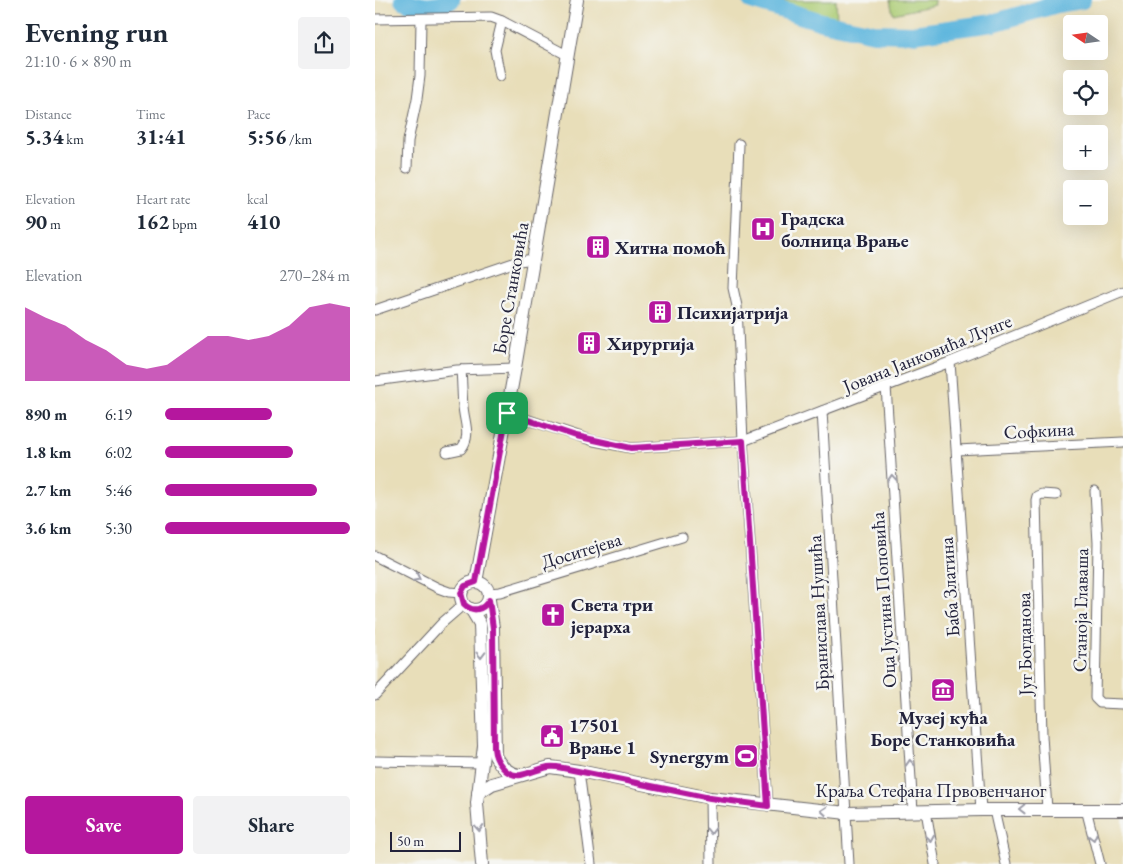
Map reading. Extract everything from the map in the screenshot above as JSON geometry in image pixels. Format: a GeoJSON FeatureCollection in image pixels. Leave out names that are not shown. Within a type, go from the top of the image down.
{"type":"FeatureCollection","features":[{"type":"Feature","properties":{"kind":"street","name":"Боре Станковића"},"geometry":{"type":"LineString","coordinates":[[476,582],[534,259],[577,0]]}},
{"type":"Feature","properties":{"kind":"street"},"geometry":{"type":"LineString","coordinates":[[375,19],[483,16],[502,21],[567,55]]}},
{"type":"Feature","properties":{"kind":"street"},"geometry":{"type":"LineString","coordinates":[[407,168],[408,141],[420,76],[421,19]]}},
{"type":"Feature","properties":{"kind":"street"},"geometry":{"type":"LineString","coordinates":[[500,76],[495,50],[502,21]]}},
{"type":"Feature","properties":{"kind":"street"},"geometry":{"type":"LineString","coordinates":[[739,144],[733,288],[737,306],[743,441],[768,806]]}},
{"type":"Feature","properties":{"kind":"street"},"geometry":{"type":"LineString","coordinates":[[375,310],[519,261],[534,259]]}},
{"type":"Feature","properties":{"kind":"street","name":"Јована Јанковића Лунге"},"geometry":{"type":"LineString","coordinates":[[507,413],[585,439],[631,448],[743,441],[950,362],[1123,291]]}},
{"type":"Feature","properties":{"kind":"street","name":"Баба Златина"},"geometry":{"type":"LineString","coordinates":[[950,362],[981,810]]}},
{"type":"Feature","properties":{"kind":"street"},"geometry":{"type":"LineString","coordinates":[[375,381],[461,370],[515,368]]}},
{"type":"Feature","properties":{"kind":"street"},"geometry":{"type":"LineString","coordinates":[[447,452],[461,449],[467,439],[468,432],[463,408],[461,370]]}},
{"type":"Feature","properties":{"kind":"street","name":"Оца Јустина Поповића"},"geometry":{"type":"LineString","coordinates":[[886,386],[913,811]]}},
{"type":"Feature","properties":{"kind":"street","name":"Бранислава Нушића"},"geometry":{"type":"LineString","coordinates":[[822,412],[849,864]]}},
{"type":"Feature","properties":{"kind":"street","name":"Софкина"},"geometry":{"type":"LineString","coordinates":[[957,450],[1123,442]]}},
{"type":"Feature","properties":{"kind":"street","name":"Станоја Главаша"},"geometry":{"type":"LineString","coordinates":[[1095,492],[1097,542],[1095,698],[1101,703],[1123,704]]}},
{"type":"Feature","properties":{"kind":"street","name":"Југ Богданова"},"geometry":{"type":"LineString","coordinates":[[1047,809],[1042,736],[1036,500],[1037,496],[1042,494],[1056,495]]}},
{"type":"Feature","properties":{"kind":"street","name":"Доситејева"},"geometry":{"type":"LineString","coordinates":[[489,597],[682,536]]}},
{"type":"Feature","properties":{"kind":"street"},"geometry":{"type":"LineString","coordinates":[[375,556],[449,592],[479,609],[483,608],[489,597]]}},
{"type":"Feature","properties":{"kind":"street"},"geometry":{"type":"LineString","coordinates":[[482,864],[477,811],[483,763],[480,624],[465,602],[465,586],[476,582],[485,585],[489,597],[493,628],[495,756],[502,767],[513,774],[519,775]]}},
{"type":"Feature","properties":{"kind":"street"},"geometry":{"type":"LineString","coordinates":[[375,695],[442,623],[465,602]]}},
{"type":"Feature","properties":{"kind":"street"},"geometry":{"type":"LineString","coordinates":[[375,761],[483,763]]}},
{"type":"Feature","properties":{"kind":"street","name":"Краља Стефана Првовенчаног"},"geometry":{"type":"LineString","coordinates":[[478,793],[492,784],[550,766],[579,770],[710,798],[768,806],[847,813],[1047,809],[1123,810]]}},
{"type":"Feature","properties":{"kind":"street"},"geometry":{"type":"LineString","coordinates":[[579,770],[591,864]]}},
{"type":"Feature","properties":{"kind":"street"},"geometry":{"type":"LineString","coordinates":[[710,798],[711,864]]}},
{"type":"Feature","properties":{"kind":"street"},"geometry":{"type":"LineString","coordinates":[[1086,809],[1100,864]]}},
{"type":"Feature","properties":{"kind":"street"},"geometry":{"type":"LineString","coordinates":[[994,810],[1006,864]]}},
{"type":"Feature","properties":{"kind":"street"},"geometry":{"type":"LineString","coordinates":[[926,811],[935,864]]}},
{"type":"Feature","properties":{"kind":"green space"},"geometry":{"type":"Polygon","coordinates":[[[771,0],[836,0],[837,20],[771,0]]]}},
{"type":"Feature","properties":{"kind":"green space"},"geometry":{"type":"Polygon","coordinates":[[[890,0],[934,0],[935,5],[893,14],[890,0]]]}},
{"type":"Feature","properties":{"kind":"waterway"},"geometry":{"type":"LineString","coordinates":[[403,0],[421,6],[439,5],[451,0]]}},
{"type":"Feature","properties":{"kind":"waterway"},"geometry":{"type":"LineString","coordinates":[[751,0],[822,22],[874,33],[913,34],[993,23],[1057,4],[1082,0]]}},
{"type":"Feature","properties":{"kind":"place","name":"Градска болница Врање"},"geometry":{"type":"Point","coordinates":[763,229]}},
{"type":"Feature","properties":{"kind":"place","name":"Хитна помоћ"},"geometry":{"type":"Point","coordinates":[598,247]}},
{"type":"Feature","properties":{"kind":"place","name":"Психијатрија"},"geometry":{"type":"Point","coordinates":[660,312]}},
{"type":"Feature","properties":{"kind":"place","name":"Хирургија"},"geometry":{"type":"Point","coordinates":[589,343]}},
{"type":"Feature","properties":{"kind":"place","name":"Света три јерарха"},"geometry":{"type":"Point","coordinates":[553,615]}},
{"type":"Feature","properties":{"kind":"place","name":"Музеј кућа Боре Станковића"},"geometry":{"type":"Point","coordinates":[943,690]}},
{"type":"Feature","properties":{"kind":"place","name":"17501 Врање 1"},"geometry":{"type":"Point","coordinates":[552,736]}},
{"type":"Feature","properties":{"kind":"place","name":"Synergym"},"geometry":{"type":"Point","coordinates":[746,756]}},
{"type":"Feature","properties":{"kind":"route"},"geometry":{"type":"LineString","coordinates":[[507,413],[576,436],[621,447],[645,448],[743,441],[768,806],[710,798],[550,766],[519,775],[513,774],[499,763],[495,756],[494,748],[493,628],[491,607],[489,600],[483,608],[471,609],[462,601],[461,593],[465,586],[476,582],[507,413]]}}]}
